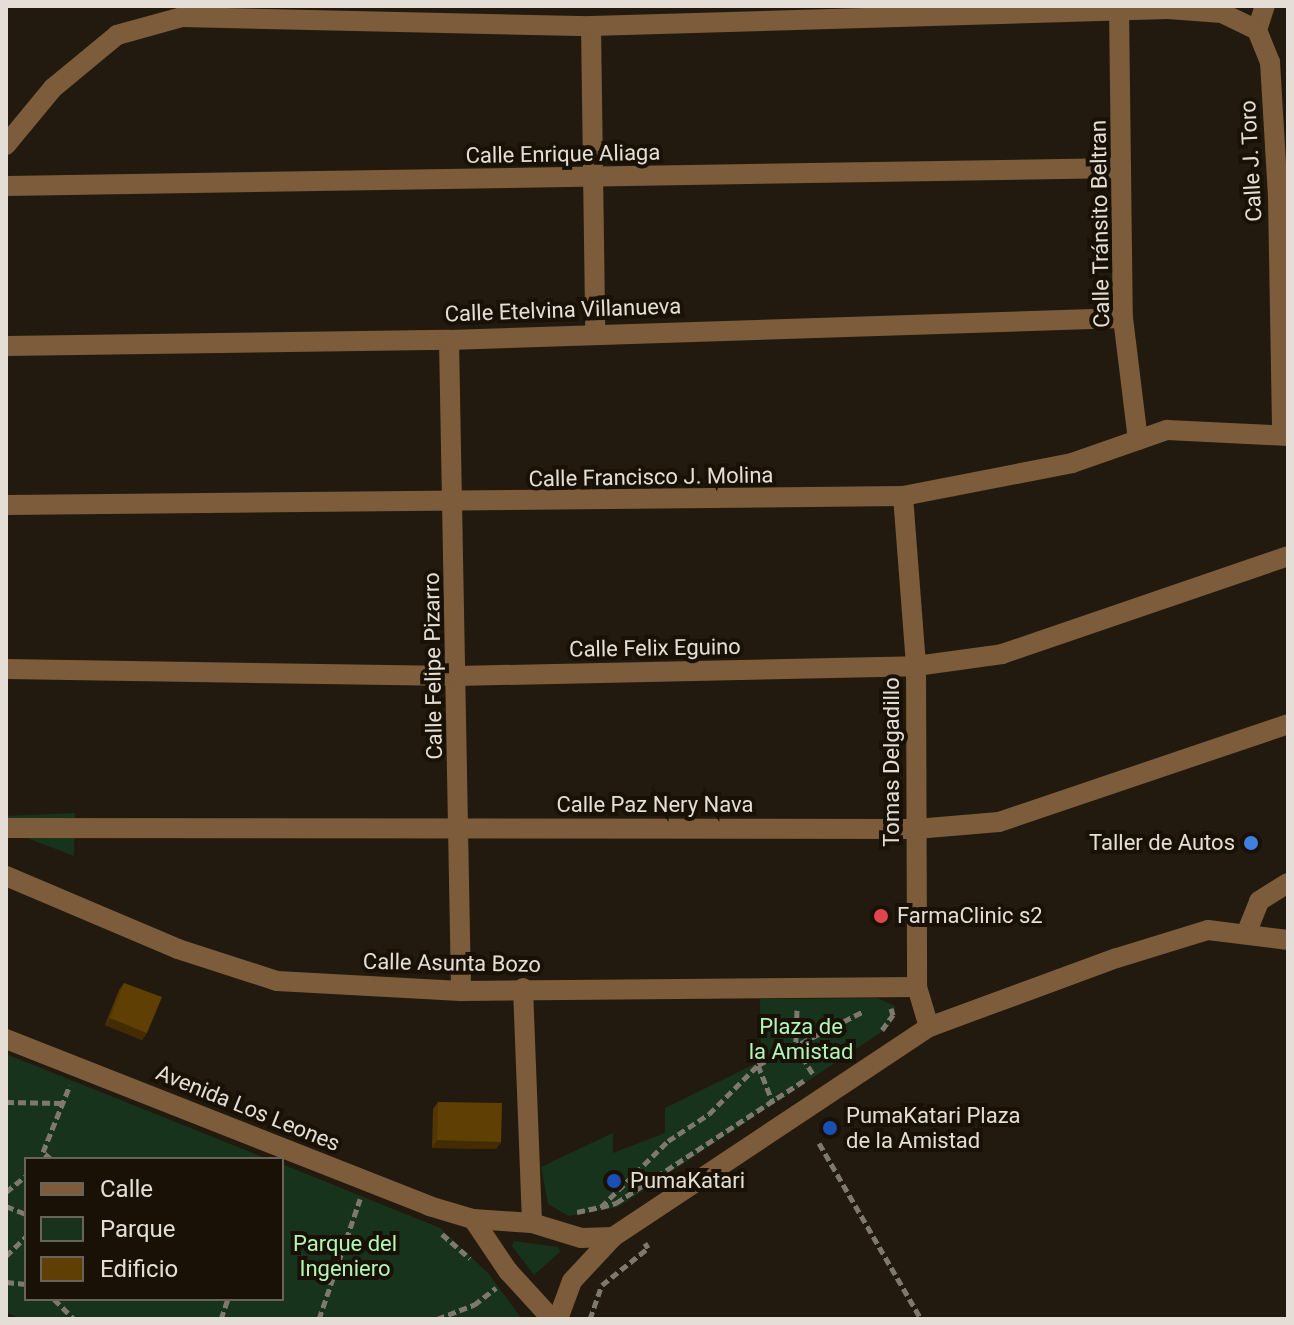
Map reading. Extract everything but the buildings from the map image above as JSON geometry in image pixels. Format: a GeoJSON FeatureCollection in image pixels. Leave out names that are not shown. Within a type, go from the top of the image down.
{"type":"FeatureCollection","features":[{"type":"Feature","properties":{"kind":"street"},"geometry":{"type":"LineString","coordinates":[[6,145],[53,88],[117,35],[182,17],[591,26],[1168,9],[1222,13],[1257,30],[1265,6]]}},
{"type":"Feature","properties":{"kind":"street","name":"Calle Tránsito Beltran"},"geometry":{"type":"LineString","coordinates":[[1119,10],[1123,318],[1138,440]]}},
{"type":"Feature","properties":{"kind":"street"},"geometry":{"type":"LineString","coordinates":[[591,26],[595,331]]}},
{"type":"Feature","properties":{"kind":"street","name":"Calle J. Toro"},"geometry":{"type":"LineString","coordinates":[[1257,30],[1279,60],[1278,197],[1285,435]]}},
{"type":"Feature","properties":{"kind":"street","name":"Calle Enrique Aliaga"},"geometry":{"type":"LineString","coordinates":[[6,186],[1121,168]]}},
{"type":"Feature","properties":{"kind":"street","name":"Calle Etelvina Villanueva"},"geometry":{"type":"LineString","coordinates":[[6,346],[449,340],[595,331],[1123,318]]}},
{"type":"Feature","properties":{"kind":"street","name":"Calle Felipe Pizarro"},"geometry":{"type":"LineString","coordinates":[[449,340],[461,829],[461,991]]}},
{"type":"Feature","properties":{"kind":"street","name":"Calle Francisco J. Molina"},"geometry":{"type":"LineString","coordinates":[[6,505],[453,504],[903,496],[1072,463],[1167,430],[1285,435]]}},
{"type":"Feature","properties":{"kind":"street","name":"Tomas Delgadillo"},"geometry":{"type":"LineString","coordinates":[[903,496],[916,666],[917,987],[929,1027]]}},
{"type":"Feature","properties":{"kind":"street","name":"Calle Felix Eguino"},"geometry":{"type":"LineString","coordinates":[[6,669],[456,676],[916,666],[1002,654],[1288,556]]}},
{"type":"Feature","properties":{"kind":"street","name":"Calle Paz Nery Nava"},"geometry":{"type":"LineString","coordinates":[[6,828],[916,829],[999,822],[1288,724]]}},
{"type":"Feature","properties":{"kind":"street","name":"Calle Asunta Bozo"},"geometry":{"type":"LineString","coordinates":[[6,876],[178,949],[277,981],[461,991],[523,988],[917,987]]}},
{"type":"Feature","properties":{"kind":"street"},"geometry":{"type":"LineString","coordinates":[[1246,934],[1259,901],[1288,883]]}},
{"type":"Feature","properties":{"kind":"street"},"geometry":{"type":"LineString","coordinates":[[558,1319],[572,1281],[587,1259],[613,1237],[929,1027],[1166,942],[1208,930],[1288,940]]}},
{"type":"Feature","properties":{"kind":"street"},"geometry":{"type":"LineString","coordinates":[[523,988],[532,1223]]}},
{"type":"Feature","properties":{"kind":"street","name":"Avenida Los Leones"},"geometry":{"type":"LineString","coordinates":[[6,1039],[473,1219],[532,1223],[581,1238],[613,1237]]}},
{"type":"Feature","properties":{"kind":"street"},"geometry":{"type":"LineString","coordinates":[[473,1219],[508,1271],[552,1319]]}},
{"type":"Feature","properties":{"kind":"path"},"geometry":{"type":"LineString","coordinates":[[601,1207],[668,1141],[709,1114],[758,1065],[869,1008],[866,1000]]}},
{"type":"Feature","properties":{"kind":"path"},"geometry":{"type":"LineString","coordinates":[[797,1001],[796,1046],[813,1074]]}},
{"type":"Feature","properties":{"kind":"path"},"geometry":{"type":"LineString","coordinates":[[870,1037],[893,1015],[883,1003]]}},
{"type":"Feature","properties":{"kind":"path"},"geometry":{"type":"LineString","coordinates":[[758,1065],[772,1101]]}},
{"type":"Feature","properties":{"kind":"path"},"geometry":{"type":"LineString","coordinates":[[565,1211],[616,1203],[825,1066]]}},
{"type":"Feature","properties":{"kind":"path"},"geometry":{"type":"LineString","coordinates":[[42,1156],[70,1083]]}},
{"type":"Feature","properties":{"kind":"path"},"geometry":{"type":"LineString","coordinates":[[6,1102],[48,1099],[62,1103]]}},
{"type":"Feature","properties":{"kind":"path"},"geometry":{"type":"LineString","coordinates":[[819,1143],[921,1319]]}},
{"type":"Feature","properties":{"kind":"path"},"geometry":{"type":"LineString","coordinates":[[6,1192],[24,1178]]}},
{"type":"Feature","properties":{"kind":"path"},"geometry":{"type":"LineString","coordinates":[[347,1193],[373,1203]]}},
{"type":"Feature","properties":{"kind":"path"},"geometry":{"type":"LineString","coordinates":[[319,1319],[360,1198]]}},
{"type":"Feature","properties":{"kind":"path"},"geometry":{"type":"LineString","coordinates":[[437,1230],[474,1262]]}},
{"type":"Feature","properties":{"kind":"path"},"geometry":{"type":"LineString","coordinates":[[6,1256],[24,1239]]}},
{"type":"Feature","properties":{"kind":"path"},"geometry":{"type":"LineString","coordinates":[[590,1319],[602,1285],[648,1248],[645,1243]]}},
{"type":"Feature","properties":{"kind":"path"},"geometry":{"type":"LineString","coordinates":[[437,1319],[474,1305],[494,1286],[503,1299]]}},
{"type":"Feature","properties":{"kind":"path"},"geometry":{"type":"LineString","coordinates":[[56,1301],[74,1319]]}},
{"type":"Feature","properties":{"kind":"green space"},"geometry":{"type":"Polygon","coordinates":[[[75,813],[74,856],[6,830],[6,816],[75,813]]]}},
{"type":"Feature","properties":{"kind":"green space","name":"Plaza de la Amistad"},"geometry":{"type":"Polygon","coordinates":[[[877,998],[895,1006],[892,1022],[883,1031],[618,1207],[569,1216],[548,1204],[541,1167],[613,1133],[613,1153],[665,1133],[665,1108],[761,1061],[760,999],[877,998]]]}},
{"type":"Feature","properties":{"kind":"green space","name":"Parque del Ingeniero"},"geometry":{"type":"Polygon","coordinates":[[[6,1054],[263,1157],[24,1157],[24,1301],[284,1301],[284,1165],[440,1228],[488,1273],[522,1319],[20,1319],[6,1312],[6,1054]]]}},
{"type":"Feature","properties":{"kind":"green space"},"geometry":{"type":"Polygon","coordinates":[[[514,1241],[558,1247],[560,1252],[534,1275],[512,1246],[514,1241]]]}},
{"type":"Feature","properties":{"kind":"place","name":"Taller de Autos"},"geometry":{"type":"Point","coordinates":[1251,843]}},
{"type":"Feature","properties":{"kind":"place","name":"FarmaClinic s2"},"geometry":{"type":"Point","coordinates":[881,916]}},
{"type":"Feature","properties":{"kind":"place","name":"PumaKatari Plaza de la Amistad"},"geometry":{"type":"Point","coordinates":[830,1128]}},
{"type":"Feature","properties":{"kind":"place","name":"PumaKatari"},"geometry":{"type":"Point","coordinates":[614,1181]}}]}
